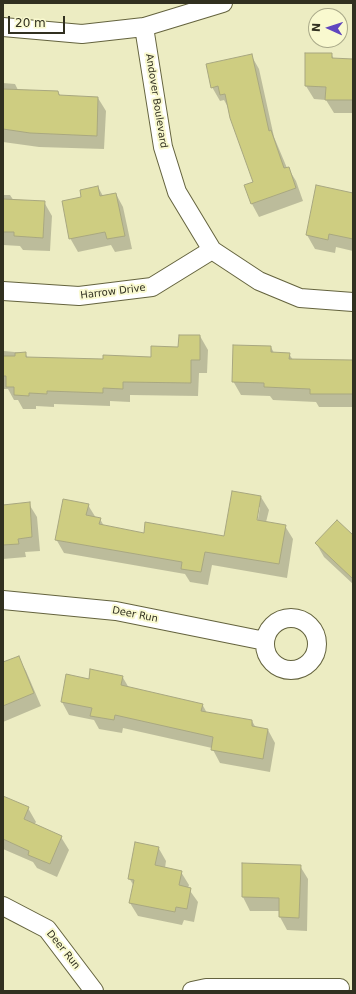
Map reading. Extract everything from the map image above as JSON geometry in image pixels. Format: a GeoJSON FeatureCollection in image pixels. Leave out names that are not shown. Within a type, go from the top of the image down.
{"type":"FeatureCollection","features":[{"type":"Feature","properties":{"kind":"street"},"geometry":{"type":"LineString","coordinates":[[3,27],[82,34],[144,27],[223,3]]}},
{"type":"Feature","properties":{"kind":"street","name":"Andover Boulevard"},"geometry":{"type":"LineString","coordinates":[[144,27],[163,147],[177,192],[212,250],[258,281],[300,298],[353,302]]}},
{"type":"Feature","properties":{"kind":"street","name":"Harrow Drive"},"geometry":{"type":"LineString","coordinates":[[3,291],[79,296],[152,287],[212,250]]}},
{"type":"Feature","properties":{"kind":"street","name":"Deer Run"},"geometry":{"type":"LineString","coordinates":[[3,600],[116,611],[265,641]]}},
{"type":"Feature","properties":{"kind":"street","name":"Deer Run"},"geometry":{"type":"LineString","coordinates":[[3,906],[47,929],[94,991]]}},
{"type":"Feature","properties":{"kind":"street"},"geometry":{"type":"LineString","coordinates":[[192,991],[206,988],[340,988]]}},
{"type":"Feature","properties":{"kind":"building"},"geometry":{"type":"Polygon","coordinates":[[[305,53],[332,53],[332,58],[353,59],[353,100],[325,100],[326,87],[305,86],[305,53]]]}},
{"type":"Feature","properties":{"kind":"building"},"geometry":{"type":"Polygon","coordinates":[[[252,54],[269,131],[271,130],[284,168],[289,167],[296,188],[251,204],[244,185],[253,182],[230,118],[225,94],[220,95],[218,86],[211,88],[206,64],[252,54]]]}},
{"type":"Feature","properties":{"kind":"building"},"geometry":{"type":"Polygon","coordinates":[[[3,89],[58,91],[59,95],[98,97],[97,136],[30,133],[3,129],[3,89]]]}},
{"type":"Feature","properties":{"kind":"building"},"geometry":{"type":"Polygon","coordinates":[[[316,185],[353,193],[353,239],[329,234],[328,240],[306,235],[316,185]]]}},
{"type":"Feature","properties":{"kind":"building"},"geometry":{"type":"Polygon","coordinates":[[[98,186],[100,196],[116,193],[125,236],[107,239],[105,232],[69,239],[62,201],[81,197],[80,190],[98,186]]]}},
{"type":"Feature","properties":{"kind":"building"},"geometry":{"type":"Polygon","coordinates":[[[3,199],[45,201],[43,238],[14,236],[14,232],[3,232],[3,199]]]}},
{"type":"Feature","properties":{"kind":"building"},"geometry":{"type":"Polygon","coordinates":[[[179,335],[200,335],[200,360],[191,360],[191,383],[123,382],[123,389],[103,388],[103,393],[47,391],[47,394],[29,393],[29,396],[14,395],[14,387],[6,387],[6,376],[3,376],[3,356],[15,356],[15,353],[26,352],[26,357],[103,359],[103,355],[151,357],[151,346],[178,347],[179,335]]]}},
{"type":"Feature","properties":{"kind":"building"},"geometry":{"type":"Polygon","coordinates":[[[233,345],[271,346],[271,352],[290,353],[289,359],[353,360],[353,394],[310,394],[310,389],[264,387],[264,383],[232,382],[233,345]]]}},
{"type":"Feature","properties":{"kind":"building"},"geometry":{"type":"Polygon","coordinates":[[[232,491],[261,496],[257,520],[286,525],[279,564],[205,552],[201,572],[181,569],[182,562],[55,540],[63,499],[89,504],[86,515],[101,518],[99,524],[144,533],[145,522],[224,536],[232,491]]]}},
{"type":"Feature","properties":{"kind":"building"},"geometry":{"type":"Polygon","coordinates":[[[30,502],[32,537],[18,539],[19,544],[3,545],[3,505],[30,502]]]}},
{"type":"Feature","properties":{"kind":"building"},"geometry":{"type":"Polygon","coordinates":[[[337,520],[353,535],[353,579],[315,543],[337,520]]]}},
{"type":"Feature","properties":{"kind":"building"},"geometry":{"type":"Polygon","coordinates":[[[19,656],[34,693],[3,706],[3,662],[19,656]]]}},
{"type":"Feature","properties":{"kind":"building"},"geometry":{"type":"Polygon","coordinates":[[[90,669],[123,676],[121,685],[203,704],[201,711],[252,720],[252,726],[268,729],[263,759],[211,750],[213,737],[115,715],[114,720],[90,716],[92,708],[61,702],[66,674],[89,679],[90,669]]]}},
{"type":"Feature","properties":{"kind":"building"},"geometry":{"type":"Polygon","coordinates":[[[3,796],[29,807],[24,819],[62,836],[50,864],[28,855],[29,851],[3,839],[3,796]]]}},
{"type":"Feature","properties":{"kind":"building"},"geometry":{"type":"Polygon","coordinates":[[[135,842],[159,847],[155,865],[182,871],[179,885],[191,888],[187,909],[176,907],[175,912],[129,903],[134,880],[128,879],[135,842]]]}},
{"type":"Feature","properties":{"kind":"building"},"geometry":{"type":"Polygon","coordinates":[[[242,863],[301,865],[299,918],[279,917],[279,898],[242,897],[242,863]]]}}]}
